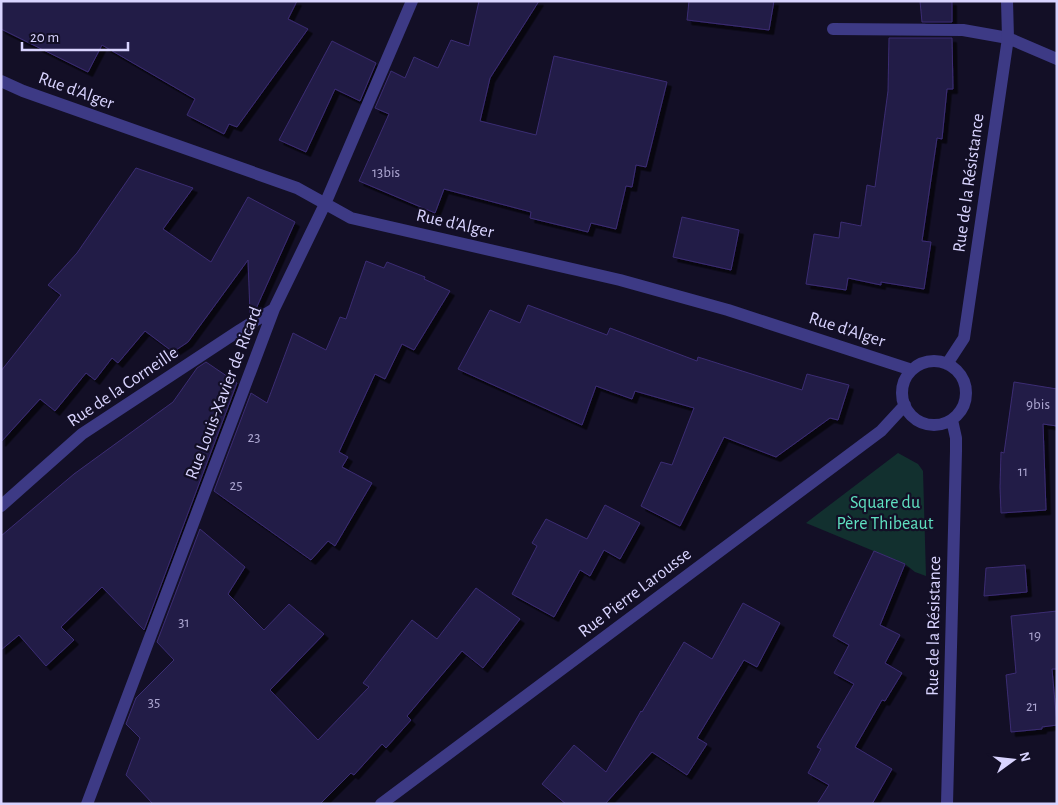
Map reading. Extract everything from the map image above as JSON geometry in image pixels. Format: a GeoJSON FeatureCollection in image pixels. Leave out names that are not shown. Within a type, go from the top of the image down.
{"type":"FeatureCollection","features":[{"type":"Feature","properties":{"kind":"street","name":"Rue Louis-Xavier de Ricard"},"geometry":{"type":"LineString","coordinates":[[87,804],[274,309],[325,204],[412,1]]}},
{"type":"Feature","properties":{"kind":"street","name":"Rue de la Résistance"},"geometry":{"type":"LineString","coordinates":[[947,364],[964,338],[1008,38],[1007,1]]}},
{"type":"Feature","properties":{"kind":"street"},"geometry":{"type":"LineString","coordinates":[[833,29],[963,30],[1008,38],[1057,59]]}},
{"type":"Feature","properties":{"kind":"street","name":"Rue d'Alger"},"geometry":{"type":"LineString","coordinates":[[1,81],[297,188],[351,218],[620,280],[728,310],[912,370]]}},
{"type":"Feature","properties":{"kind":"street","name":"Rue de la Corneille"},"geometry":{"type":"LineString","coordinates":[[1,506],[82,434],[274,309]]}},
{"type":"Feature","properties":{"kind":"street"},"geometry":{"type":"LineString","coordinates":[[938,361],[947,364],[961,377],[965,386],[964,405],[952,420],[943,424],[925,424],[909,414],[904,405],[902,396],[906,378],[912,370],[928,362],[938,361]]}},
{"type":"Feature","properties":{"kind":"street","name":"Rue Pierre Larousse"},"geometry":{"type":"LineString","coordinates":[[381,804],[881,431],[904,405]]}},
{"type":"Feature","properties":{"kind":"street","name":"Rue de la Résistance"},"geometry":{"type":"LineString","coordinates":[[947,804],[956,451],[956,438],[952,420]]}},
{"type":"Feature","properties":{"kind":"green space","name":"Square du Père Thibeaut"},"geometry":{"type":"Polygon","coordinates":[[[898,453],[918,464],[923,471],[926,576],[915,572],[905,564],[806,523],[898,453]]]}},
{"type":"Feature","properties":{"kind":"building"},"geometry":{"type":"Polygon","coordinates":[[[1,1],[297,1],[288,19],[308,29],[237,127],[229,124],[224,134],[187,115],[195,99],[102,45],[88,72],[1,29],[1,1]]]}},
{"type":"Feature","properties":{"kind":"building"},"geometry":{"type":"Polygon","coordinates":[[[479,1],[539,1],[490,78],[480,121],[536,135],[554,56],[667,82],[646,167],[636,165],[632,187],[626,186],[616,229],[591,223],[588,232],[530,218],[531,212],[444,189],[435,213],[359,181],[389,114],[375,108],[391,71],[405,78],[414,57],[438,68],[451,40],[469,46],[479,1]]]}},
{"type":"Feature","properties":{"kind":"building"},"geometry":{"type":"Polygon","coordinates":[[[689,1],[774,1],[769,30],[687,20],[689,1]]]}},
{"type":"Feature","properties":{"kind":"building"},"geometry":{"type":"Polygon","coordinates":[[[920,1],[952,1],[952,22],[922,22],[920,1]]]}},
{"type":"Feature","properties":{"kind":"building"},"geometry":{"type":"Polygon","coordinates":[[[889,38],[952,38],[953,89],[947,89],[942,139],[937,138],[922,241],[931,242],[924,289],[881,282],[881,285],[848,278],[846,290],[806,284],[814,234],[839,238],[841,222],[861,226],[867,185],[875,187],[888,91],[889,38]]]}},
{"type":"Feature","properties":{"kind":"building"},"geometry":{"type":"Polygon","coordinates":[[[332,41],[376,63],[360,101],[335,89],[306,152],[279,140],[332,41]]]}},
{"type":"Feature","properties":{"kind":"building"},"geometry":{"type":"Polygon","coordinates":[[[136,168],[193,188],[163,229],[211,262],[248,197],[295,222],[255,311],[250,314],[248,260],[188,342],[173,352],[145,331],[118,363],[112,358],[95,380],[86,373],[55,411],[40,399],[1,442],[1,371],[61,295],[48,285],[77,253],[136,168]]]}},
{"type":"Feature","properties":{"kind":"building"},"geometry":{"type":"Polygon","coordinates":[[[682,217],[739,230],[731,270],[673,257],[682,217]]]}},
{"type":"Feature","properties":{"kind":"building"},"geometry":{"type":"Polygon","coordinates":[[[366,261],[384,268],[387,262],[425,277],[424,279],[450,291],[414,350],[402,344],[385,379],[375,374],[339,452],[348,457],[342,467],[372,483],[335,546],[328,541],[311,560],[214,491],[251,393],[267,403],[293,333],[326,350],[340,317],[346,319],[366,261]]]}},
{"type":"Feature","properties":{"kind":"building"},"geometry":{"type":"Polygon","coordinates":[[[528,305],[607,335],[610,328],[697,361],[698,357],[802,390],[807,374],[849,385],[838,420],[830,418],[776,457],[724,437],[680,526],[641,506],[661,462],[672,465],[694,408],[635,391],[632,399],[596,386],[582,425],[458,369],[490,310],[520,323],[528,305]]]}},
{"type":"Feature","properties":{"kind":"building"},"geometry":{"type":"Polygon","coordinates":[[[206,362],[237,383],[144,630],[102,587],[61,627],[74,640],[46,666],[19,635],[1,650],[1,536],[74,474],[173,402],[197,368],[206,362]]]}},
{"type":"Feature","properties":{"kind":"building"},"geometry":{"type":"Polygon","coordinates":[[[1014,382],[1057,389],[1057,426],[1043,424],[1046,510],[1001,513],[1001,452],[1004,453],[1014,382]]]}},
{"type":"Feature","properties":{"kind":"building"},"geometry":{"type":"Polygon","coordinates":[[[605,505],[640,523],[620,559],[604,550],[590,576],[580,570],[554,617],[512,594],[537,546],[532,543],[546,519],[587,539],[605,505]]]}},
{"type":"Feature","properties":{"kind":"building"},"geometry":{"type":"Polygon","coordinates":[[[200,529],[245,567],[228,594],[264,630],[289,604],[324,634],[270,690],[318,740],[369,687],[363,683],[412,620],[437,639],[476,588],[520,619],[483,668],[462,651],[407,716],[411,720],[386,748],[382,744],[354,775],[351,773],[320,804],[153,804],[126,775],[140,738],[126,724],[136,698],[174,660],[157,642],[200,529]]]}},
{"type":"Feature","properties":{"kind":"building"},"geometry":{"type":"Polygon","coordinates":[[[874,551],[905,564],[880,625],[900,635],[885,663],[902,673],[885,701],[882,700],[855,747],[892,769],[872,804],[817,804],[829,785],[808,773],[821,749],[817,747],[854,684],[834,673],[849,645],[833,636],[874,551]]]}},
{"type":"Feature","properties":{"kind":"building"},"geometry":{"type":"Polygon","coordinates":[[[1025,565],[1027,592],[984,596],[986,568],[1025,565]]]}},
{"type":"Feature","properties":{"kind":"building"},"geometry":{"type":"Polygon","coordinates":[[[743,603],[780,623],[757,667],[744,660],[697,738],[707,744],[687,775],[652,752],[605,804],[566,804],[542,784],[574,745],[606,772],[684,642],[712,659],[743,603]]]}},
{"type":"Feature","properties":{"kind":"building"},"geometry":{"type":"Polygon","coordinates":[[[1057,611],[1057,669],[1052,669],[1057,725],[1042,727],[1042,729],[1011,732],[1006,675],[1016,673],[1011,616],[1057,611]]]}}]}
